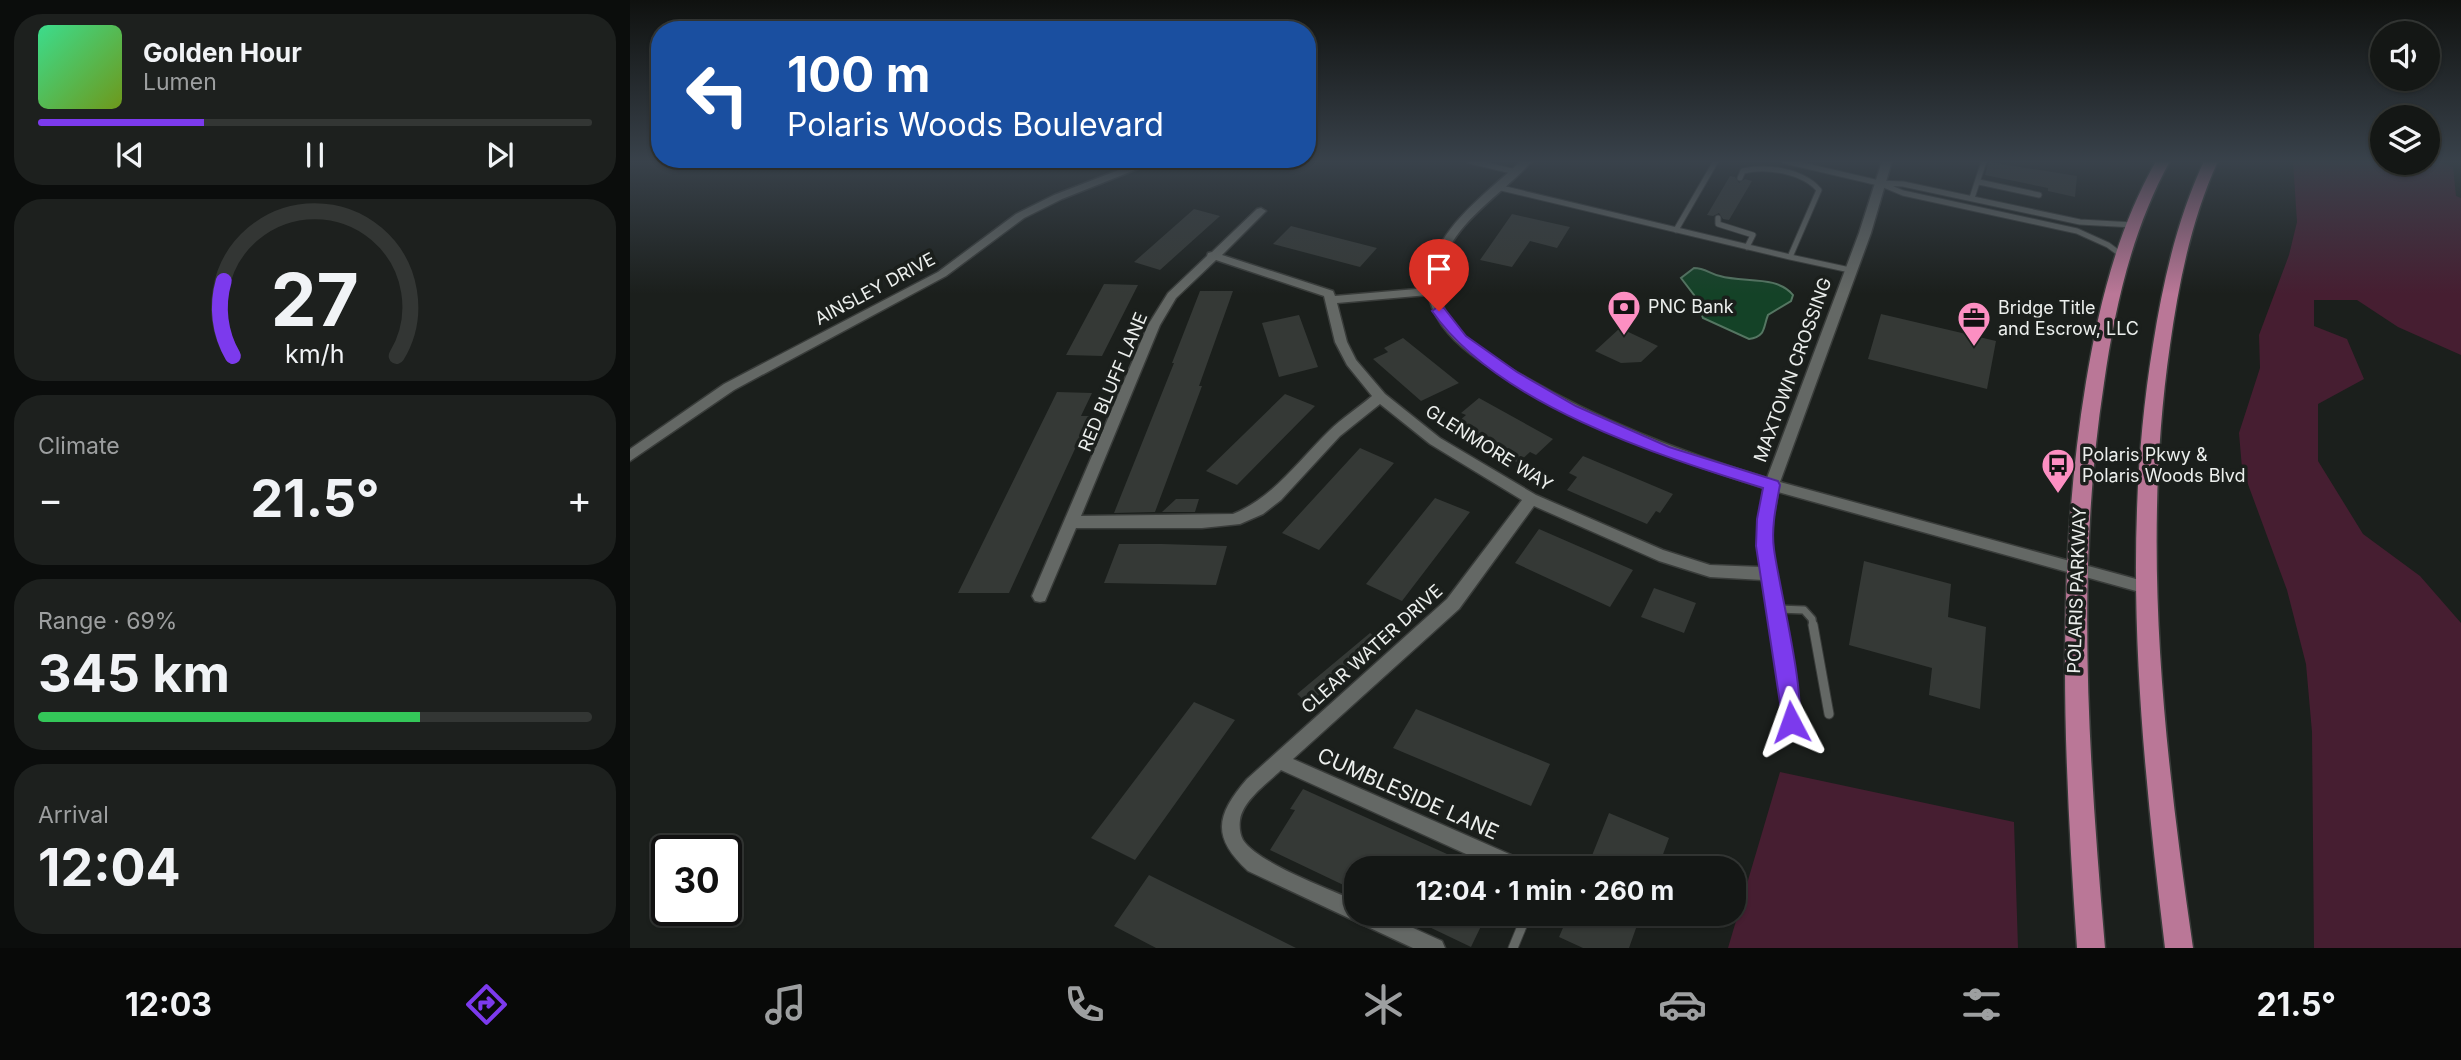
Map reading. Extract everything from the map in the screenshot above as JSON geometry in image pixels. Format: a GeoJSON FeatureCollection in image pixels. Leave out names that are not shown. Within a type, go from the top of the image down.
{"type":"FeatureCollection","features":[{"type":"Feature","properties":{"kind":"main road","name":"POLARIS PARKWAY"},"geometry":{"type":"LineString","coordinates":[[2091,948],[2077,753],[2073,615],[2075,568],[2088,410],[2110,298],[2144,205]]}},
{"type":"Feature","properties":{"kind":"main road"},"geometry":{"type":"LineString","coordinates":[[2179,948],[2158,773],[2147,588],[2147,480],[2154,391],[2177,264],[2194,205]]}},
{"type":"Feature","properties":{"kind":"street","name":"AINSLEY DRIVE"},"geometry":{"type":"LineString","coordinates":[[630,456],[729,387],[942,274],[1020,216],[1042,205]]}},
{"type":"Feature","properties":{"kind":"street"},"geometry":{"type":"LineString","coordinates":[[1481,205],[1443,251],[1436,265],[1434,291],[1439,311],[1461,340],[1530,387],[1604,426],[1663,451],[1772,485],[2147,588]]}},
{"type":"Feature","properties":{"kind":"street","name":"MAXTOWN CROSSING"},"geometry":{"type":"LineString","coordinates":[[1791,722],[1788,684],[1768,574],[1766,519],[1772,485],[1872,205]]}},
{"type":"Feature","properties":{"kind":"street","name":"RED BLUFF LANE"},"geometry":{"type":"LineString","coordinates":[[1040,597],[1154,325],[1172,296],[1261,211]]}},
{"type":"Feature","properties":{"kind":"street"},"geometry":{"type":"LineString","coordinates":[[1212,255],[1316,288],[1329,294],[1332,300],[1434,291]]}},
{"type":"Feature","properties":{"kind":"street","name":"GLENMORE WAY"},"geometry":{"type":"LineString","coordinates":[[1332,300],[1334,323],[1352,362],[1380,397],[1435,440],[1531,499],[1659,555],[1710,571],[1768,574]]}},
{"type":"Feature","properties":{"kind":"street"},"geometry":{"type":"LineString","coordinates":[[1073,522],[1235,520],[1258,510],[1276,496],[1335,433],[1380,397]]}},
{"type":"Feature","properties":{"kind":"street","name":"CLEAR WATER DRIVE"},"geometry":{"type":"LineString","coordinates":[[1344,905],[1255,864],[1238,849],[1231,835],[1231,819],[1237,804],[1279,761],[1453,604],[1531,499]]}},
{"type":"Feature","properties":{"kind":"street","name":"CUMBLESIDE LANE"},"geometry":{"type":"LineString","coordinates":[[1279,761],[1491,856]]}},
{"type":"Feature","properties":{"kind":"street"},"geometry":{"type":"LineString","coordinates":[[1387,926],[1435,948]]}},
{"type":"Feature","properties":{"kind":"lane"},"geometry":{"type":"LineString","coordinates":[[1572,205],[1850,270]]}},
{"type":"Feature","properties":{"kind":"lane"},"geometry":{"type":"LineString","coordinates":[[1676,230],[1690,205]]}},
{"type":"Feature","properties":{"kind":"lane"},"geometry":{"type":"LineString","coordinates":[[1790,257],[1812,205]]}},
{"type":"Feature","properties":{"kind":"lane"},"geometry":{"type":"LineString","coordinates":[[1959,205],[2077,231],[2108,244],[2124,256]]}},
{"type":"Feature","properties":{"kind":"lane"},"geometry":{"type":"LineString","coordinates":[[2005,205],[2080,222],[2135,225]]}},
{"type":"Feature","properties":{"kind":"lane"},"geometry":{"type":"LineString","coordinates":[[1718,218],[1718,224],[1753,235],[1747,247]]}},
{"type":"Feature","properties":{"kind":"lane"},"geometry":{"type":"LineString","coordinates":[[1775,608],[1804,610],[1812,619],[1829,714]]}},
{"type":"Feature","properties":{"kind":"lane"},"geometry":{"type":"LineString","coordinates":[[1513,948],[1522,926]]}},
{"type":"Feature","properties":{"kind":"shaded area"},"geometry":{"type":"Polygon","coordinates":[[[2296,205],[2461,205],[2461,355],[2398,327],[2357,300],[2314,300],[2314,326],[2347,339],[2364,379],[2318,404],[2318,461],[2363,534],[2420,576],[2461,623],[2461,948],[2314,948],[2312,732],[2306,664],[2287,590],[2242,468],[2239,433],[2260,368],[2259,335],[2289,255],[2297,222],[2296,205]]]}},
{"type":"Feature","properties":{"kind":"shaded area"},"geometry":{"type":"Polygon","coordinates":[[[1694,268],[1729,278],[1769,282],[1793,295],[1791,301],[1768,315],[1761,334],[1749,339],[1703,318],[1694,295],[1681,278],[1694,268]]]}},
{"type":"Feature","properties":{"kind":"shaded area"},"geometry":{"type":"Polygon","coordinates":[[[1780,772],[2014,822],[2018,948],[1728,948],[1734,926],[1746,926],[1746,887],[1780,772]]]}},
{"type":"Feature","properties":{"kind":"building"},"geometry":{"type":"Polygon","coordinates":[[[1713,205],[1738,205],[1729,220],[1723,219],[1719,213],[1707,215],[1713,205]]]}},
{"type":"Feature","properties":{"kind":"building"},"geometry":{"type":"Polygon","coordinates":[[[1194,209],[1220,216],[1160,270],[1134,262],[1194,209]]]}},
{"type":"Feature","properties":{"kind":"building"},"geometry":{"type":"Polygon","coordinates":[[[1512,214],[1570,227],[1557,248],[1530,241],[1512,267],[1480,260],[1512,214]]]}},
{"type":"Feature","properties":{"kind":"building"},"geometry":{"type":"Polygon","coordinates":[[[1291,226],[1377,248],[1360,267],[1273,244],[1291,226]]]}},
{"type":"Feature","properties":{"kind":"building"},"geometry":{"type":"Polygon","coordinates":[[[1104,284],[1138,285],[1102,356],[1066,355],[1104,284]]]}},
{"type":"Feature","properties":{"kind":"building"},"geometry":{"type":"Polygon","coordinates":[[[1200,291],[1233,291],[1199,386],[1202,386],[1155,512],[1114,513],[1174,363],[1200,291]]]}},
{"type":"Feature","properties":{"kind":"building"},"geometry":{"type":"Polygon","coordinates":[[[1881,314],[1996,341],[1987,389],[1868,359],[1881,314]]]}},
{"type":"Feature","properties":{"kind":"building"},"geometry":{"type":"Polygon","coordinates":[[[1299,315],[1318,367],[1279,377],[1262,323],[1299,315]]]}},
{"type":"Feature","properties":{"kind":"building","name":"PNC Bank"},"geometry":{"type":"Polygon","coordinates":[[[1620,328],[1658,346],[1641,362],[1621,363],[1595,351],[1620,328]]]}},
{"type":"Feature","properties":{"kind":"building"},"geometry":{"type":"Polygon","coordinates":[[[1403,338],[1459,383],[1421,401],[1373,359],[1388,352],[1384,348],[1403,338]]]}},
{"type":"Feature","properties":{"kind":"building"},"geometry":{"type":"Polygon","coordinates":[[[1057,392],[1092,393],[1081,416],[1090,416],[1009,593],[958,593],[1057,392]]]}},
{"type":"Feature","properties":{"kind":"building"},"geometry":{"type":"Polygon","coordinates":[[[1285,394],[1315,406],[1237,485],[1206,471],[1285,394]]]}},
{"type":"Feature","properties":{"kind":"building"},"geometry":{"type":"Polygon","coordinates":[[[1479,398],[1553,439],[1536,455],[1530,452],[1518,463],[1454,425],[1466,415],[1461,413],[1479,398]]]}},
{"type":"Feature","properties":{"kind":"building"},"geometry":{"type":"Polygon","coordinates":[[[1360,448],[1394,463],[1319,550],[1282,533],[1360,448]]]}},
{"type":"Feature","properties":{"kind":"building"},"geometry":{"type":"Polygon","coordinates":[[[1583,456],[1673,494],[1660,513],[1656,511],[1647,524],[1583,497],[1567,490],[1577,477],[1569,473],[1583,456]]]}},
{"type":"Feature","properties":{"kind":"building"},"geometry":{"type":"Polygon","coordinates":[[[1435,498],[1470,512],[1402,601],[1366,584],[1435,498]]]}},
{"type":"Feature","properties":{"kind":"building"},"geometry":{"type":"Polygon","coordinates":[[[1176,499],[1199,499],[1195,512],[1162,512],[1176,499]]]}},
{"type":"Feature","properties":{"kind":"building"},"geometry":{"type":"Polygon","coordinates":[[[1539,529],[1633,570],[1610,607],[1515,563],[1539,529]]]}},
{"type":"Feature","properties":{"kind":"building"},"geometry":{"type":"Polygon","coordinates":[[[1119,544],[1227,546],[1216,585],[1104,583],[1119,544]]]}},
{"type":"Feature","properties":{"kind":"building"},"geometry":{"type":"Polygon","coordinates":[[[1864,561],[1951,584],[1948,617],[1986,627],[1980,709],[1929,695],[1932,668],[1849,645],[1864,561]]]}},
{"type":"Feature","properties":{"kind":"building"},"geometry":{"type":"Polygon","coordinates":[[[1654,588],[1696,603],[1684,633],[1641,617],[1654,588]]]}},
{"type":"Feature","properties":{"kind":"building"},"geometry":{"type":"Polygon","coordinates":[[[1370,633],[1381,642],[1308,704],[1297,694],[1370,633]]]}},
{"type":"Feature","properties":{"kind":"building"},"geometry":{"type":"Polygon","coordinates":[[[1194,702],[1235,720],[1135,860],[1091,838],[1194,702]]]}},
{"type":"Feature","properties":{"kind":"building"},"geometry":{"type":"Polygon","coordinates":[[[1416,709],[1550,764],[1531,806],[1393,748],[1416,709]]]}},
{"type":"Feature","properties":{"kind":"building"},"geometry":{"type":"Polygon","coordinates":[[[1303,789],[1451,856],[1344,856],[1344,885],[1270,850],[1295,810],[1290,809],[1303,789]]]}},
{"type":"Feature","properties":{"kind":"building"},"geometry":{"type":"Polygon","coordinates":[[[1609,813],[1669,838],[1662,856],[1592,856],[1609,813]]]}},
{"type":"Feature","properties":{"kind":"building"},"geometry":{"type":"Polygon","coordinates":[[[1149,875],[1296,948],[1156,948],[1114,926],[1149,875]]]}},
{"type":"Feature","properties":{"kind":"building"},"geometry":{"type":"Polygon","coordinates":[[[1427,926],[1481,926],[1471,947],[1427,926]]]}},
{"type":"Feature","properties":{"kind":"building"},"geometry":{"type":"Polygon","coordinates":[[[1564,926],[1637,926],[1629,948],[1583,948],[1559,937],[1564,926]]]}},
{"type":"Feature","properties":{"kind":"place","name":"PNC Bank"},"geometry":{"type":"Point","coordinates":[1624,337]}},
{"type":"Feature","properties":{"kind":"place","name":"Bridge Title and Escrow, LLC"},"geometry":{"type":"Point","coordinates":[1974,348]}},
{"type":"Feature","properties":{"kind":"place","name":"Polaris Pkwy & Polaris Woods Blvd"},"geometry":{"type":"Point","coordinates":[2058,495]}},
{"type":"Feature","properties":{"kind":"route"},"geometry":{"type":"LineString","coordinates":[[1439,311],[1461,340],[1512,376],[1571,410],[1663,451],[1772,485],[1765,546],[1779,623],[1791,722]]}}]}
